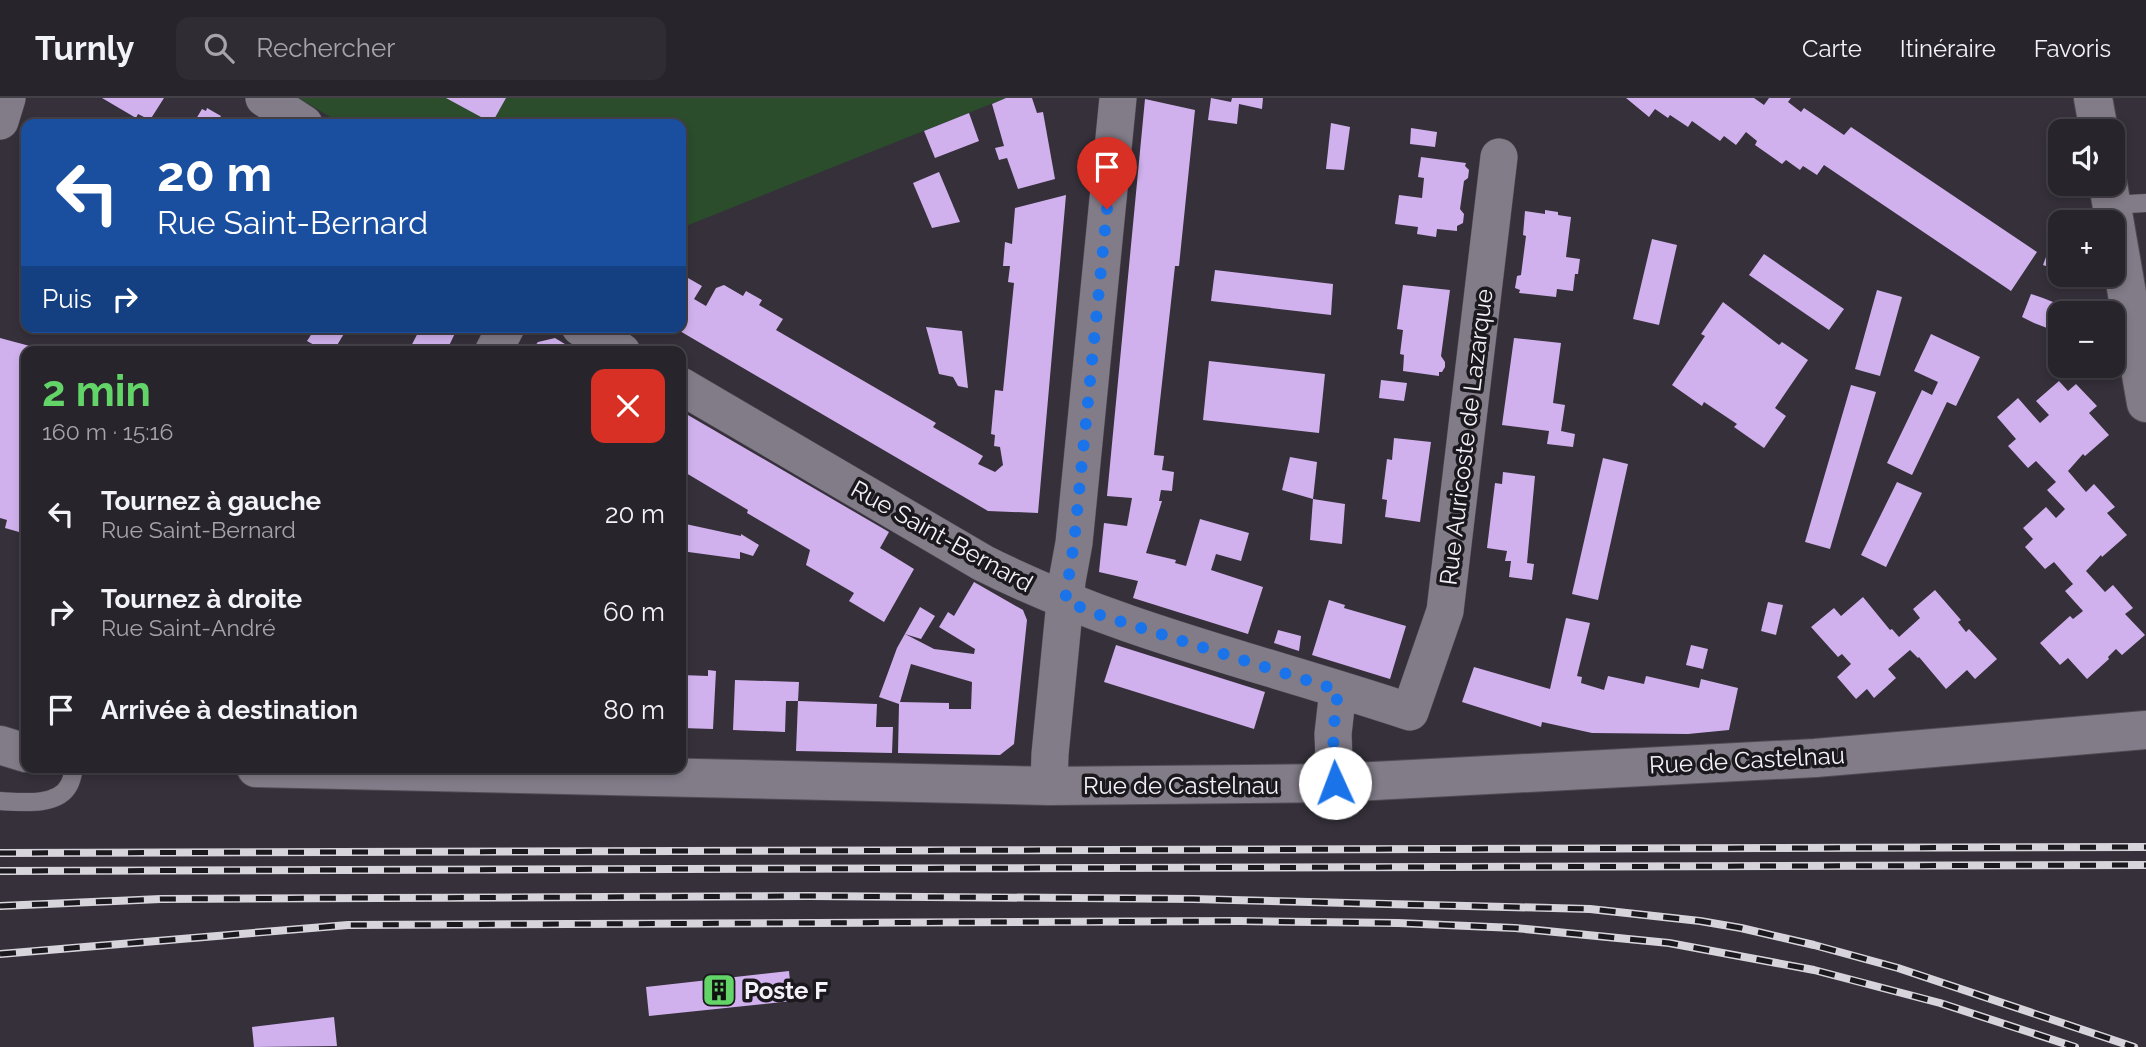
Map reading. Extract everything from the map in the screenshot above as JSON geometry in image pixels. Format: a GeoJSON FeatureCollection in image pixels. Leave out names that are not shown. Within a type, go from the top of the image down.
{"type":"FeatureCollection","features":[{"type":"Feature","properties":{"kind":"street"},"geometry":{"type":"LineString","coordinates":[[0,121],[7,98]]}},
{"type":"Feature","properties":{"kind":"street"},"geometry":{"type":"LineString","coordinates":[[264,98],[296,119]]}},
{"type":"Feature","properties":{"kind":"street"},"geometry":{"type":"LineString","coordinates":[[1049,786],[1065,601],[1074,543],[1118,98]]}},
{"type":"Feature","properties":{"kind":"street"},"geometry":{"type":"LineString","coordinates":[[2093,98],[2097,119]]}},
{"type":"Feature","properties":{"kind":"street","name":"Rue Auricoste de Lazarque"},"geometry":{"type":"LineString","coordinates":[[1410,712],[1445,611],[1499,157]]}},
{"type":"Feature","properties":{"kind":"street"},"geometry":{"type":"LineString","coordinates":[[2122,197],[2146,403]]}},
{"type":"Feature","properties":{"kind":"street"},"geometry":{"type":"LineString","coordinates":[[590,333],[612,346]]}},
{"type":"Feature","properties":{"kind":"street","name":"Rue Saint-Bernard"},"geometry":{"type":"LineString","coordinates":[[686,389],[983,563],[1065,601],[1100,615],[1410,712]]}},
{"type":"Feature","properties":{"kind":"street"},"geometry":{"type":"LineString","coordinates":[[1335,783],[1333,734],[1338,690]]}},
{"type":"Feature","properties":{"kind":"street","name":"Rue de Castelnau"},"geometry":{"type":"LineString","coordinates":[[479,773],[1049,786],[1335,783],[1815,758],[2146,730]]}},
{"type":"Feature","properties":{"kind":"street"},"geometry":{"type":"LineString","coordinates":[[0,745],[21,751]]}},
{"type":"Feature","properties":{"kind":"lane"},"geometry":{"type":"LineString","coordinates":[[0,801],[29,802],[59,796],[68,787],[72,773]]}},
{"type":"Feature","properties":{"kind":"green space"},"geometry":{"type":"Polygon","coordinates":[[[299,98],[1006,98],[686,226],[686,119],[334,119],[299,98]]]}},
{"type":"Feature","properties":{"kind":"building"},"geometry":{"type":"Polygon","coordinates":[[[102,98],[164,98],[151,119],[138,114],[136,118],[102,98]]]}},
{"type":"Feature","properties":{"kind":"building"},"geometry":{"type":"Polygon","coordinates":[[[446,98],[506,98],[494,119],[485,119],[446,98]]]}},
{"type":"Feature","properties":{"kind":"building"},"geometry":{"type":"Polygon","coordinates":[[[1006,98],[1032,98],[1037,113],[1043,112],[1055,179],[1018,189],[1007,158],[999,160],[995,148],[1004,146],[992,104],[1006,98]]]}},
{"type":"Feature","properties":{"kind":"building"},"geometry":{"type":"Polygon","coordinates":[[[1211,98],[1231,102],[1232,98],[1263,98],[1262,109],[1239,104],[1237,124],[1208,120],[1211,98]]]}},
{"type":"Feature","properties":{"kind":"building"},"geometry":{"type":"Polygon","coordinates":[[[1626,98],[1754,98],[1764,105],[1769,98],[1791,98],[1788,102],[1801,112],[1804,108],[1844,135],[1851,127],[2037,252],[2011,291],[1824,165],[1817,175],[1803,166],[1800,170],[1786,160],[1782,164],[1755,145],[1757,141],[1746,132],[1736,145],[1724,136],[1720,141],[1692,121],[1688,127],[1655,109],[1649,117],[1626,98]]]}},
{"type":"Feature","properties":{"kind":"building"},"geometry":{"type":"Polygon","coordinates":[[[1145,99],[1195,110],[1179,266],[1175,266],[1154,455],[1164,456],[1162,470],[1174,472],[1172,491],[1161,490],[1159,501],[1162,501],[1146,553],[1176,560],[1175,563],[1186,566],[1200,519],[1249,533],[1241,561],[1216,554],[1211,570],[1263,587],[1248,634],[1133,598],[1138,581],[1099,572],[1104,523],[1127,526],[1132,498],[1107,496],[1145,99]]]}},
{"type":"Feature","properties":{"kind":"building"},"geometry":{"type":"Polygon","coordinates":[[[207,108],[221,116],[219,119],[196,119],[202,109],[206,111],[207,108]]]}},
{"type":"Feature","properties":{"kind":"building"},"geometry":{"type":"Polygon","coordinates":[[[969,113],[979,141],[935,158],[924,131],[969,113]]]}},
{"type":"Feature","properties":{"kind":"building"},"geometry":{"type":"Polygon","coordinates":[[[1331,123],[1350,127],[1344,170],[1326,169],[1331,123]]]}},
{"type":"Feature","properties":{"kind":"building"},"geometry":{"type":"Polygon","coordinates":[[[1411,128],[1437,132],[1435,147],[1410,144],[1411,128]]]}},
{"type":"Feature","properties":{"kind":"building"},"geometry":{"type":"Polygon","coordinates":[[[1421,157],[1466,163],[1468,178],[1464,181],[1460,209],[1464,214],[1463,223],[1457,226],[1457,231],[1437,229],[1436,237],[1417,234],[1418,227],[1395,224],[1399,195],[1422,198],[1424,178],[1418,177],[1421,157]]]}},
{"type":"Feature","properties":{"kind":"building"},"geometry":{"type":"Polygon","coordinates":[[[939,172],[960,222],[932,228],[913,183],[939,172]]]}},
{"type":"Feature","properties":{"kind":"building"},"geometry":{"type":"Polygon","coordinates":[[[1066,195],[1038,513],[988,511],[683,333],[686,333],[686,277],[702,286],[694,299],[706,306],[716,288],[724,285],[743,296],[746,291],[762,300],[759,305],[783,319],[776,330],[936,423],[933,427],[983,456],[978,464],[995,472],[1003,465],[1000,447],[994,446],[995,435],[991,434],[995,390],[1003,391],[1014,283],[1008,282],[1010,266],[1003,266],[1005,242],[1012,244],[1015,208],[1066,195]]]}},
{"type":"Feature","properties":{"kind":"building"},"geometry":{"type":"Polygon","coordinates":[[[1545,210],[1571,217],[1566,257],[1580,259],[1573,291],[1557,289],[1556,297],[1519,293],[1520,290],[1515,288],[1517,276],[1521,275],[1526,236],[1523,235],[1525,211],[1545,214],[1545,210]]]}},
{"type":"Feature","properties":{"kind":"building"},"geometry":{"type":"Polygon","coordinates":[[[1652,239],[1677,245],[1659,325],[1633,319],[1652,239]]]}},
{"type":"Feature","properties":{"kind":"building"},"geometry":{"type":"Polygon","coordinates":[[[2048,252],[2048,267],[2043,265],[2048,252]]]}},
{"type":"Feature","properties":{"kind":"building"},"geometry":{"type":"Polygon","coordinates":[[[1764,254],[1844,309],[1829,330],[1749,275],[1764,254]]]}},
{"type":"Feature","properties":{"kind":"building"},"geometry":{"type":"Polygon","coordinates":[[[1215,270],[1333,284],[1331,315],[1211,301],[1215,270]]]}},
{"type":"Feature","properties":{"kind":"building"},"geometry":{"type":"Polygon","coordinates":[[[1403,285],[1450,290],[1441,356],[1445,367],[1439,372],[1439,376],[1403,371],[1404,355],[1400,354],[1403,330],[1397,329],[1403,285]]]}},
{"type":"Feature","properties":{"kind":"building"},"geometry":{"type":"Polygon","coordinates":[[[1877,290],[1902,297],[1880,376],[1855,369],[1877,290]]]}},
{"type":"Feature","properties":{"kind":"building"},"geometry":{"type":"Polygon","coordinates":[[[2031,294],[2049,301],[2048,328],[2022,317],[2031,294]]]}},
{"type":"Feature","properties":{"kind":"building"},"geometry":{"type":"Polygon","coordinates":[[[1723,302],[1779,345],[1782,342],[1808,360],[1775,408],[1786,416],[1764,448],[1734,427],[1737,424],[1704,402],[1702,406],[1672,385],[1705,336],[1701,334],[1723,302]]]}},
{"type":"Feature","properties":{"kind":"building"},"geometry":{"type":"Polygon","coordinates":[[[926,327],[962,331],[968,388],[958,386],[953,377],[939,374],[926,327]]]}},
{"type":"Feature","properties":{"kind":"building"},"geometry":{"type":"Polygon","coordinates":[[[312,333],[344,333],[337,346],[316,346],[307,341],[312,333]]]}},
{"type":"Feature","properties":{"kind":"building"},"geometry":{"type":"Polygon","coordinates":[[[418,333],[455,333],[449,346],[411,346],[418,333]]]}},
{"type":"Feature","properties":{"kind":"building"},"geometry":{"type":"Polygon","coordinates":[[[1931,334],[1980,357],[1956,406],[1947,402],[1912,475],[1887,463],[1922,390],[1932,395],[1938,382],[1914,371],[1931,334]]]}},
{"type":"Feature","properties":{"kind":"building"},"geometry":{"type":"Polygon","coordinates":[[[0,338],[30,346],[21,346],[21,533],[5,528],[7,520],[0,518],[0,338]]]}},
{"type":"Feature","properties":{"kind":"building"},"geometry":{"type":"Polygon","coordinates":[[[555,338],[568,346],[535,346],[538,342],[555,338]]]}},
{"type":"Feature","properties":{"kind":"building"},"geometry":{"type":"Polygon","coordinates":[[[1514,338],[1561,343],[1553,403],[1565,405],[1561,431],[1575,434],[1573,447],[1547,444],[1549,431],[1502,425],[1514,338]]]}},
{"type":"Feature","properties":{"kind":"building"},"geometry":{"type":"Polygon","coordinates":[[[1209,361],[1325,374],[1319,433],[1203,420],[1209,361]]]}},
{"type":"Feature","properties":{"kind":"building"},"geometry":{"type":"Polygon","coordinates":[[[1381,380],[1407,383],[1404,401],[1379,398],[1381,380]]]}},
{"type":"Feature","properties":{"kind":"building"},"geometry":{"type":"Polygon","coordinates":[[[2059,381],[2068,391],[2076,384],[2097,406],[2089,413],[2109,435],[2085,456],[2083,454],[2068,471],[2086,492],[2094,484],[2115,507],[2107,513],[2127,535],[2102,557],[2101,555],[2086,571],[2105,592],[2113,585],[2133,608],[2125,614],[2145,635],[2122,655],[2116,649],[2087,679],[2068,658],[2060,665],[2040,643],[2070,616],[2073,619],[2083,611],[2065,591],[2073,584],[2054,562],[2045,569],[2025,547],[2033,539],[2023,528],[2046,507],[2056,518],[2065,509],[2047,490],[2056,482],[2036,461],[2028,468],[2008,446],[2016,439],[1997,417],[2018,398],[2040,423],[2049,415],[2036,401],[2059,381]]]}},
{"type":"Feature","properties":{"kind":"building"},"geometry":{"type":"Polygon","coordinates":[[[1851,385],[1876,392],[1830,549],[1805,542],[1851,385]]]}},
{"type":"Feature","properties":{"kind":"building"},"geometry":{"type":"Polygon","coordinates":[[[686,414],[889,532],[880,548],[914,569],[884,622],[849,601],[854,593],[806,565],[810,550],[747,513],[748,510],[686,473],[686,414]]]}},
{"type":"Feature","properties":{"kind":"building"},"geometry":{"type":"Polygon","coordinates":[[[1394,438],[1431,442],[1420,522],[1385,517],[1387,500],[1382,499],[1387,459],[1392,460],[1394,438]]]}},
{"type":"Feature","properties":{"kind":"building"},"geometry":{"type":"Polygon","coordinates":[[[1290,457],[1317,462],[1313,499],[1282,490],[1290,457]]]}},
{"type":"Feature","properties":{"kind":"building"},"geometry":{"type":"Polygon","coordinates":[[[1603,458],[1628,464],[1598,600],[1572,594],[1603,458]]]}},
{"type":"Feature","properties":{"kind":"building"},"geometry":{"type":"Polygon","coordinates":[[[1503,472],[1535,476],[1527,563],[1534,564],[1532,580],[1509,577],[1511,561],[1505,561],[1507,551],[1487,548],[1495,483],[1502,484],[1503,472]]]}},
{"type":"Feature","properties":{"kind":"building"},"geometry":{"type":"Polygon","coordinates":[[[1897,482],[1922,493],[1886,567],[1861,555],[1897,482]]]}},
{"type":"Feature","properties":{"kind":"building"},"geometry":{"type":"Polygon","coordinates":[[[1313,499],[1345,504],[1342,544],[1310,540],[1313,499]]]}},
{"type":"Feature","properties":{"kind":"building"},"geometry":{"type":"Polygon","coordinates":[[[686,524],[741,534],[759,545],[753,556],[740,552],[740,559],[686,552],[686,524]]]}},
{"type":"Feature","properties":{"kind":"building"},"geometry":{"type":"Polygon","coordinates":[[[974,582],[1023,610],[1027,620],[1014,744],[1000,755],[898,753],[899,704],[879,697],[897,648],[920,607],[935,616],[921,639],[905,634],[934,649],[974,654],[975,649],[939,627],[948,612],[954,616],[974,582]],[[911,664],[900,702],[949,703],[949,709],[971,709],[972,682],[911,664]]]}},
{"type":"Feature","properties":{"kind":"building"},"geometry":{"type":"Polygon","coordinates":[[[1935,590],[1961,620],[1958,622],[1966,632],[1969,629],[1997,659],[1975,679],[1967,670],[1946,689],[1910,650],[1888,669],[1896,678],[1874,698],[1867,689],[1856,699],[1837,677],[1851,664],[1842,654],[1838,657],[1811,627],[1834,608],[1841,616],[1863,597],[1899,637],[1920,618],[1913,609],[1935,590]]]}},
{"type":"Feature","properties":{"kind":"building"},"geometry":{"type":"Polygon","coordinates":[[[1329,600],[1345,605],[1344,608],[1406,626],[1390,679],[1312,655],[1329,600]]]}},
{"type":"Feature","properties":{"kind":"building"},"geometry":{"type":"Polygon","coordinates":[[[1768,602],[1783,605],[1776,635],[1761,631],[1768,602]]]}},
{"type":"Feature","properties":{"kind":"building"},"geometry":{"type":"Polygon","coordinates":[[[1566,618],[1590,623],[1577,676],[1582,677],[1581,683],[1604,690],[1608,676],[1644,684],[1646,676],[1699,688],[1701,679],[1738,688],[1729,730],[1688,734],[1592,733],[1542,722],[1541,727],[1462,702],[1474,667],[1550,689],[1566,618]]]}},
{"type":"Feature","properties":{"kind":"building"},"geometry":{"type":"Polygon","coordinates":[[[1278,630],[1301,636],[1299,651],[1274,643],[1278,630]]]}},
{"type":"Feature","properties":{"kind":"building"},"geometry":{"type":"Polygon","coordinates":[[[1116,645],[1265,692],[1254,729],[1104,682],[1116,645]]]}},
{"type":"Feature","properties":{"kind":"building"},"geometry":{"type":"Polygon","coordinates":[[[1691,645],[1708,649],[1703,669],[1686,665],[1691,645]]]}},
{"type":"Feature","properties":{"kind":"building"},"geometry":{"type":"Polygon","coordinates":[[[708,670],[716,671],[713,729],[686,728],[686,675],[708,676],[708,670]]]}},
{"type":"Feature","properties":{"kind":"building"},"geometry":{"type":"Polygon","coordinates":[[[735,680],[799,682],[798,701],[786,701],[785,732],[733,730],[735,680]]]}},
{"type":"Feature","properties":{"kind":"building"},"geometry":{"type":"Polygon","coordinates":[[[798,701],[877,704],[876,727],[893,727],[892,753],[796,751],[798,701]]]}},
{"type":"Feature","properties":{"kind":"building","name":"Poste F"},"geometry":{"type":"Polygon","coordinates":[[[789,971],[792,1001],[649,1016],[646,987],[789,971]]]}},
{"type":"Feature","properties":{"kind":"building"},"geometry":{"type":"Polygon","coordinates":[[[334,1017],[337,1046],[254,1047],[252,1027],[334,1017]]]}},
{"type":"Feature","properties":{"kind":"railway"},"geometry":{"type":"LineString","coordinates":[[0,853],[2146,847]]}},
{"type":"Feature","properties":{"kind":"railway"},"geometry":{"type":"LineString","coordinates":[[0,871],[2146,865]]}},
{"type":"Feature","properties":{"kind":"railway"},"geometry":{"type":"LineString","coordinates":[[0,906],[161,899],[810,896],[1193,899],[1590,909],[1700,921],[1814,945],[1898,968],[2134,1047]]}},
{"type":"Feature","properties":{"kind":"railway"},"geometry":{"type":"LineString","coordinates":[[0,954],[348,925],[1240,921],[1515,928],[1669,943],[1814,970],[1940,1003],[2075,1047]]}},
{"type":"Feature","properties":{"kind":"place","name":"Poste F"},"geometry":{"type":"Point","coordinates":[719,990]}},
{"type":"Feature","properties":{"kind":"route"},"geometry":{"type":"LineString","coordinates":[[1107,209],[1074,543],[1065,601],[1100,615],[1338,690],[1333,734],[1335,783]]}}]}
